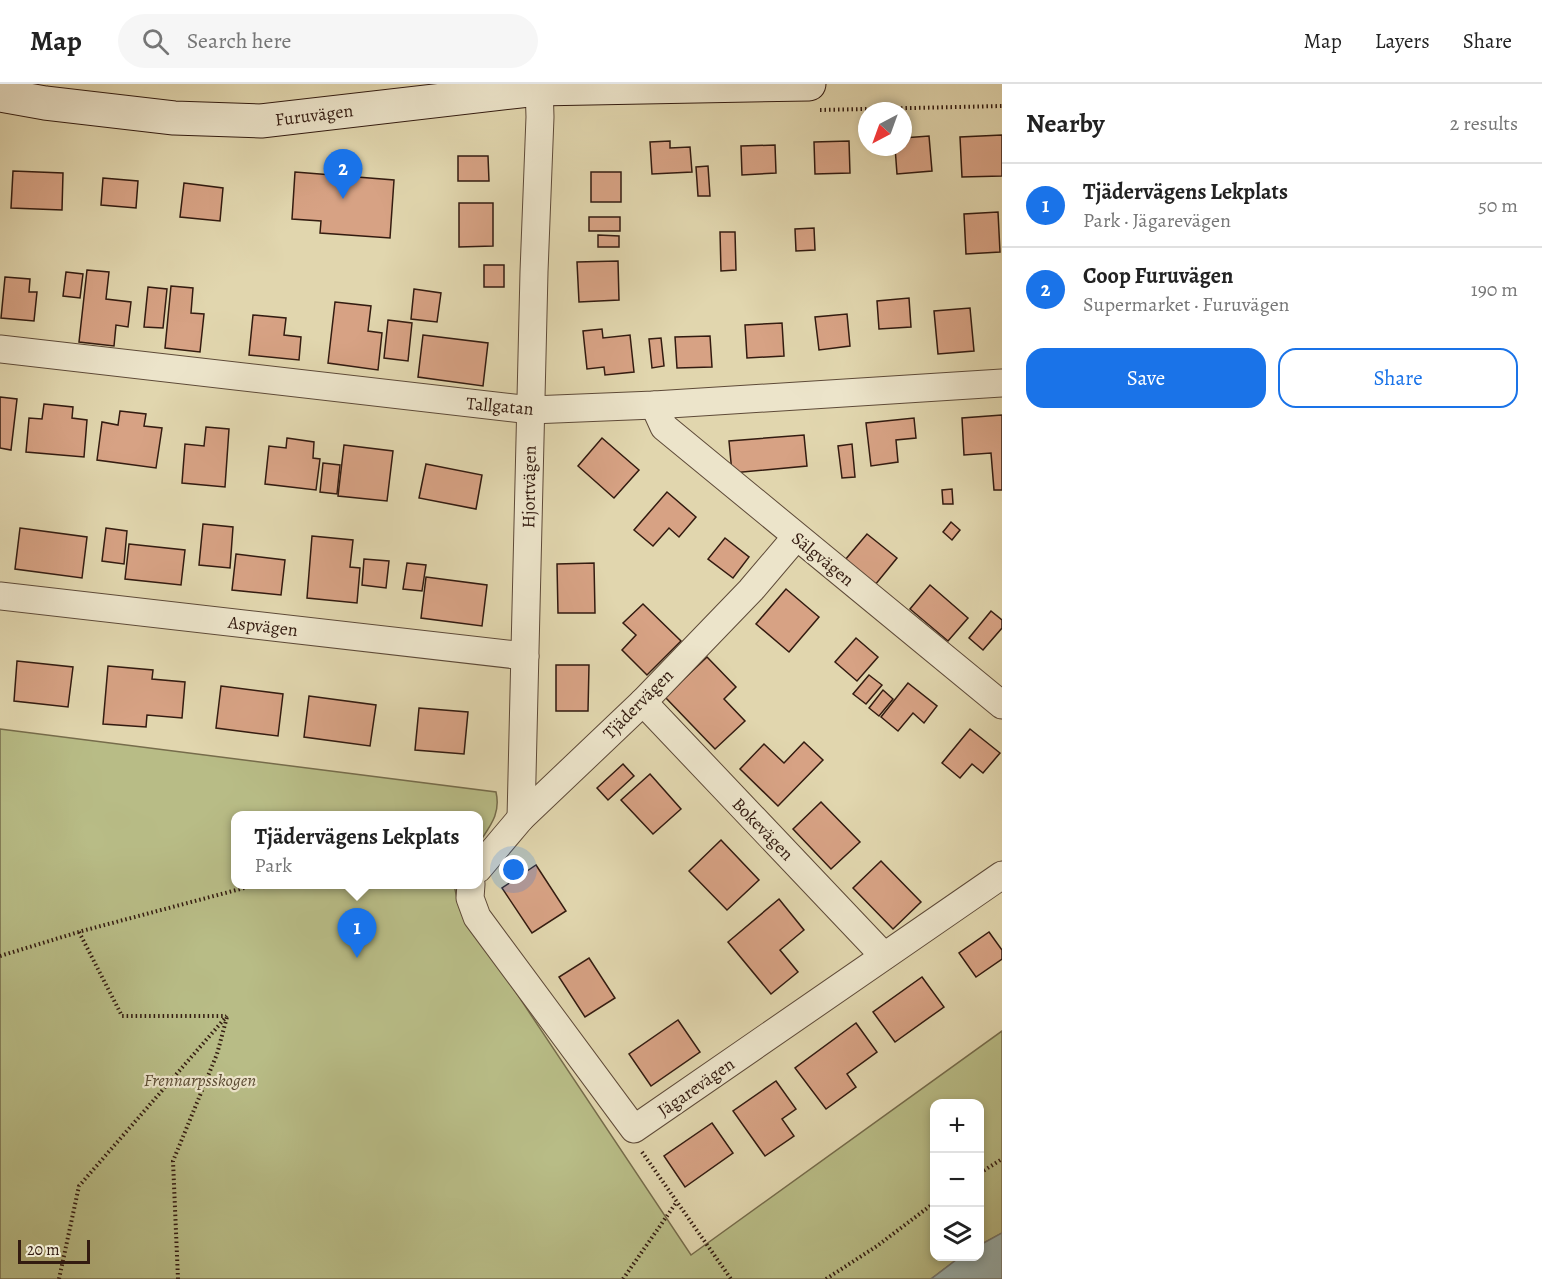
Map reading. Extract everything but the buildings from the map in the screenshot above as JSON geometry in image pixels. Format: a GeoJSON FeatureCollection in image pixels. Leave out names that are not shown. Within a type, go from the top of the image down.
{"type":"FeatureCollection","features":[{"type":"Feature","properties":{"kind":"street","name":"Furuvägen"},"geometry":{"type":"LineString","coordinates":[[0,95],[45,103],[174,118],[261,121],[538,86],[809,84]]}},
{"type":"Feature","properties":{"kind":"street","name":"Hjortvägen"},"geometry":{"type":"LineString","coordinates":[[521,818],[540,117],[538,86]]}},
{"type":"Feature","properties":{"kind":"street","name":"Tallgatan"},"geometry":{"type":"LineString","coordinates":[[0,349],[531,410],[654,405],[1002,383]]}},
{"type":"Feature","properties":{"kind":"street","name":"Sälgvägen"},"geometry":{"type":"LineString","coordinates":[[654,405],[664,427],[1002,705]]}},
{"type":"Feature","properties":{"kind":"street","name":"Tjädervägen"},"geometry":{"type":"LineString","coordinates":[[483,863],[521,818],[643,702],[751,590],[796,537]]}},
{"type":"Feature","properties":{"kind":"street","name":"Aspvägen"},"geometry":{"type":"LineString","coordinates":[[0,596],[525,656]]}},
{"type":"Feature","properties":{"kind":"street","name":"Bokevägen"},"geometry":{"type":"LineString","coordinates":[[643,702],[884,956]]}},
{"type":"Feature","properties":{"kind":"street","name":"Jägarevägen"},"geometry":{"type":"LineString","coordinates":[[634,1129],[1002,875]]}},
{"type":"Feature","properties":{"kind":"street"},"geometry":{"type":"LineString","coordinates":[[471,889],[470,898],[477,917],[634,1129]]}},
{"type":"Feature","properties":{"kind":"path"},"geometry":{"type":"LineString","coordinates":[[0,956],[79,932],[244,889]]}},
{"type":"Feature","properties":{"kind":"path"},"geometry":{"type":"LineString","coordinates":[[79,932],[122,1016],[226,1017]]}},
{"type":"Feature","properties":{"kind":"path"},"geometry":{"type":"LineString","coordinates":[[59,1279],[79,1186],[226,1017]]}},
{"type":"Feature","properties":{"kind":"path"},"geometry":{"type":"LineString","coordinates":[[178,1279],[173,1161],[217,1054],[226,1017]]}},
{"type":"Feature","properties":{"kind":"path"},"geometry":{"type":"LineString","coordinates":[[634,1129],[639,1148],[730,1279]]}},
{"type":"Feature","properties":{"kind":"path"},"geometry":{"type":"LineString","coordinates":[[984,1170],[1002,1159]]}},
{"type":"Feature","properties":{"kind":"path"},"geometry":{"type":"LineString","coordinates":[[623,1279],[676,1203]]}},
{"type":"Feature","properties":{"kind":"path"},"geometry":{"type":"LineString","coordinates":[[826,1279],[877,1246],[930,1206]]}},
{"type":"Feature","properties":{"kind":"green space","name":"Frennarpsskogen"},"geometry":{"type":"Polygon","coordinates":[[[0,729],[496,792],[496,813],[483,837],[483,811],[231,811],[231,889],[455,889],[459,907],[691,1255],[1002,1031],[1002,1233],[984,1243],[984,1099],[930,1099],[930,1261],[955,1261],[931,1279],[0,1279],[0,729]]]}},
{"type":"Feature","properties":{"kind":"water"},"geometry":{"type":"Polygon","coordinates":[[[1002,1233],[1002,1279],[931,1279],[955,1261],[984,1261],[984,1243],[1002,1233]]]}},
{"type":"Feature","properties":{"kind":"place","name":"Coop Furuvägen"},"geometry":{"type":"Point","coordinates":[343,199]}},
{"type":"Feature","properties":{"kind":"place","name":"Tjädervägens Lekplats"},"geometry":{"type":"Point","coordinates":[357,958]}}]}
